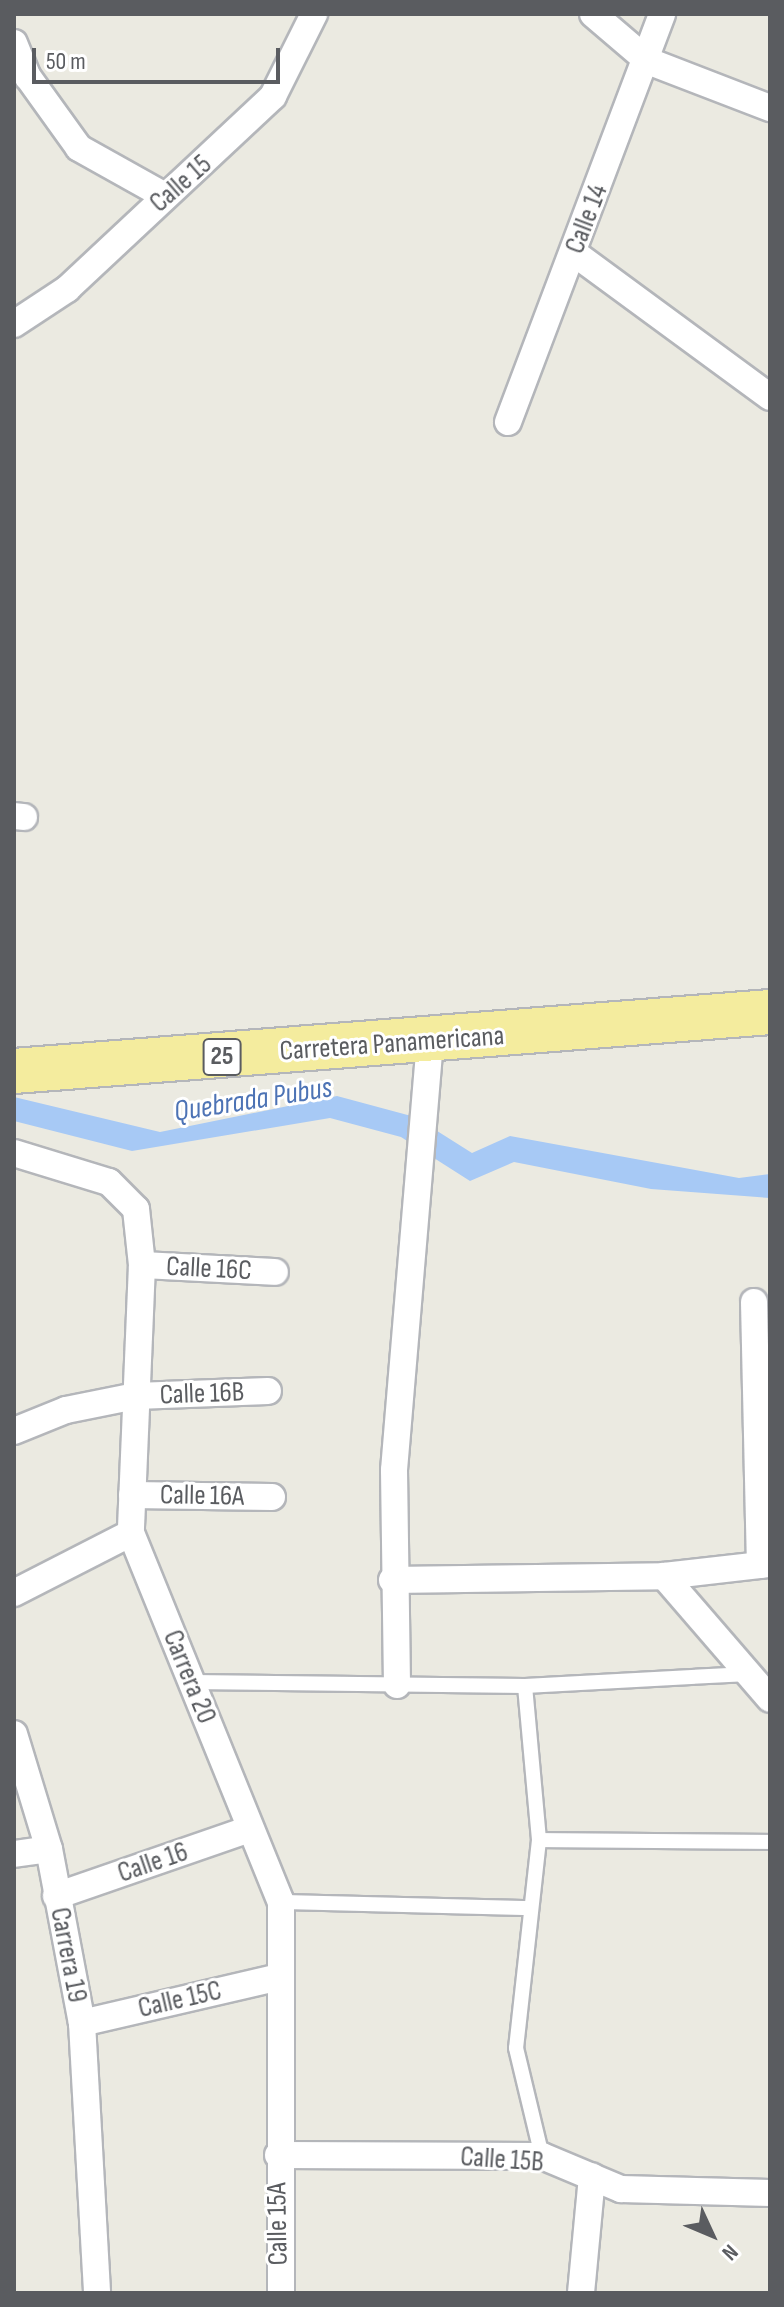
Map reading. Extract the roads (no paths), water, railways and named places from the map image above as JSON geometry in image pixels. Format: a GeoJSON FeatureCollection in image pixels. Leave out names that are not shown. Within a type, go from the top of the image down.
{"type":"FeatureCollection","features":[{"type":"Feature","properties":{"kind":"highway","name":"Carretera Panamericana"},"geometry":{"type":"LineString","coordinates":[[14,1071],[430,1042],[770,1012]]}},
{"type":"Feature","properties":{"kind":"street","name":"Calle 15"},"geometry":{"type":"LineString","coordinates":[[14,324],[67,289],[273,96],[314,14]]}},
{"type":"Feature","properties":{"kind":"street"},"geometry":{"type":"LineString","coordinates":[[593,14],[648,61],[770,108]]}},
{"type":"Feature","properties":{"kind":"street","name":"Calle 14"},"geometry":{"type":"LineString","coordinates":[[508,422],[648,61],[662,14]]}},
{"type":"Feature","properties":{"kind":"street"},"geometry":{"type":"LineString","coordinates":[[14,43],[28,77],[79,148],[165,196]]}},
{"type":"Feature","properties":{"kind":"street"},"geometry":{"type":"LineString","coordinates":[[574,253],[770,397]]}},
{"type":"Feature","properties":{"kind":"street"},"geometry":{"type":"LineString","coordinates":[[397,1685],[392,1580],[430,1042]]}},
{"type":"Feature","properties":{"kind":"street","name":"Carrera 20"},"geometry":{"type":"LineString","coordinates":[[14,1153],[126,1195],[136,1209],[142,1265],[131,1533],[281,1902],[278,2155]]}},
{"type":"Feature","properties":{"kind":"street","name":"Calle 16C"},"geometry":{"type":"LineString","coordinates":[[142,1265],[275,1272]]}},
{"type":"Feature","properties":{"kind":"street"},"geometry":{"type":"LineString","coordinates":[[392,1580],[664,1576],[765,1564],[754,1302]]}},
{"type":"Feature","properties":{"kind":"street","name":"Calle 16B"},"geometry":{"type":"LineString","coordinates":[[14,1431],[66,1410],[136,1396],[268,1391]]}},
{"type":"Feature","properties":{"kind":"street","name":"Calle 16A"},"geometry":{"type":"LineString","coordinates":[[132,1495],[272,1497]]}},
{"type":"Feature","properties":{"kind":"street"},"geometry":{"type":"LineString","coordinates":[[14,1593],[131,1533]]}},
{"type":"Feature","properties":{"kind":"street"},"geometry":{"type":"LineString","coordinates":[[664,1576],[770,1699]]}},
{"type":"Feature","properties":{"kind":"street","name":"Carrera 19"},"geometry":{"type":"LineString","coordinates":[[14,1734],[49,1849],[82,2023],[95,2182],[97,2293]]}},
{"type":"Feature","properties":{"kind":"street","name":"Calle 16"},"geometry":{"type":"LineString","coordinates":[[56,1896],[250,1829]]}},
{"type":"Feature","properties":{"kind":"street"},"geometry":{"type":"LineString","coordinates":[[14,1854],[49,1849]]}},
{"type":"Feature","properties":{"kind":"street","name":"Calle 15C"},"geometry":{"type":"LineString","coordinates":[[82,2023],[279,1977]]}},
{"type":"Feature","properties":{"kind":"street","name":"Calle 15B"},"geometry":{"type":"LineString","coordinates":[[278,2155],[542,2156],[621,2189],[770,2193]]}},
{"type":"Feature","properties":{"kind":"street","name":"Calle 15A"},"geometry":{"type":"LineString","coordinates":[[278,2155],[281,2293]]}},
{"type":"Feature","properties":{"kind":"street"},"geometry":{"type":"LineString","coordinates":[[581,2293],[592,2177]]}},
{"type":"Feature","properties":{"kind":"lane"},"geometry":{"type":"LineString","coordinates":[[192,1682],[525,1686],[750,1674]]}},
{"type":"Feature","properties":{"kind":"lane"},"geometry":{"type":"LineString","coordinates":[[525,1686],[539,1840],[526,1908],[516,2048],[542,2156]]}},
{"type":"Feature","properties":{"kind":"lane"},"geometry":{"type":"LineString","coordinates":[[539,1840],[770,1842]]}},
{"type":"Feature","properties":{"kind":"lane"},"geometry":{"type":"LineString","coordinates":[[281,1902],[526,1908]]}},
{"type":"Feature","properties":{"kind":"water"},"geometry":{"type":"Polygon","coordinates":[[[337,1096],[415,1117],[472,1153],[510,1136],[739,1178],[770,1174],[770,1198],[651,1189],[514,1162],[470,1181],[401,1137],[330,1118],[132,1151],[14,1121],[14,1097],[160,1132],[337,1096]]]}},
{"type":"Feature","properties":{"kind":"water label","name":"Quebrada Pubus"},"geometry":{"type":"Point","coordinates":[253,1100]}}]}
